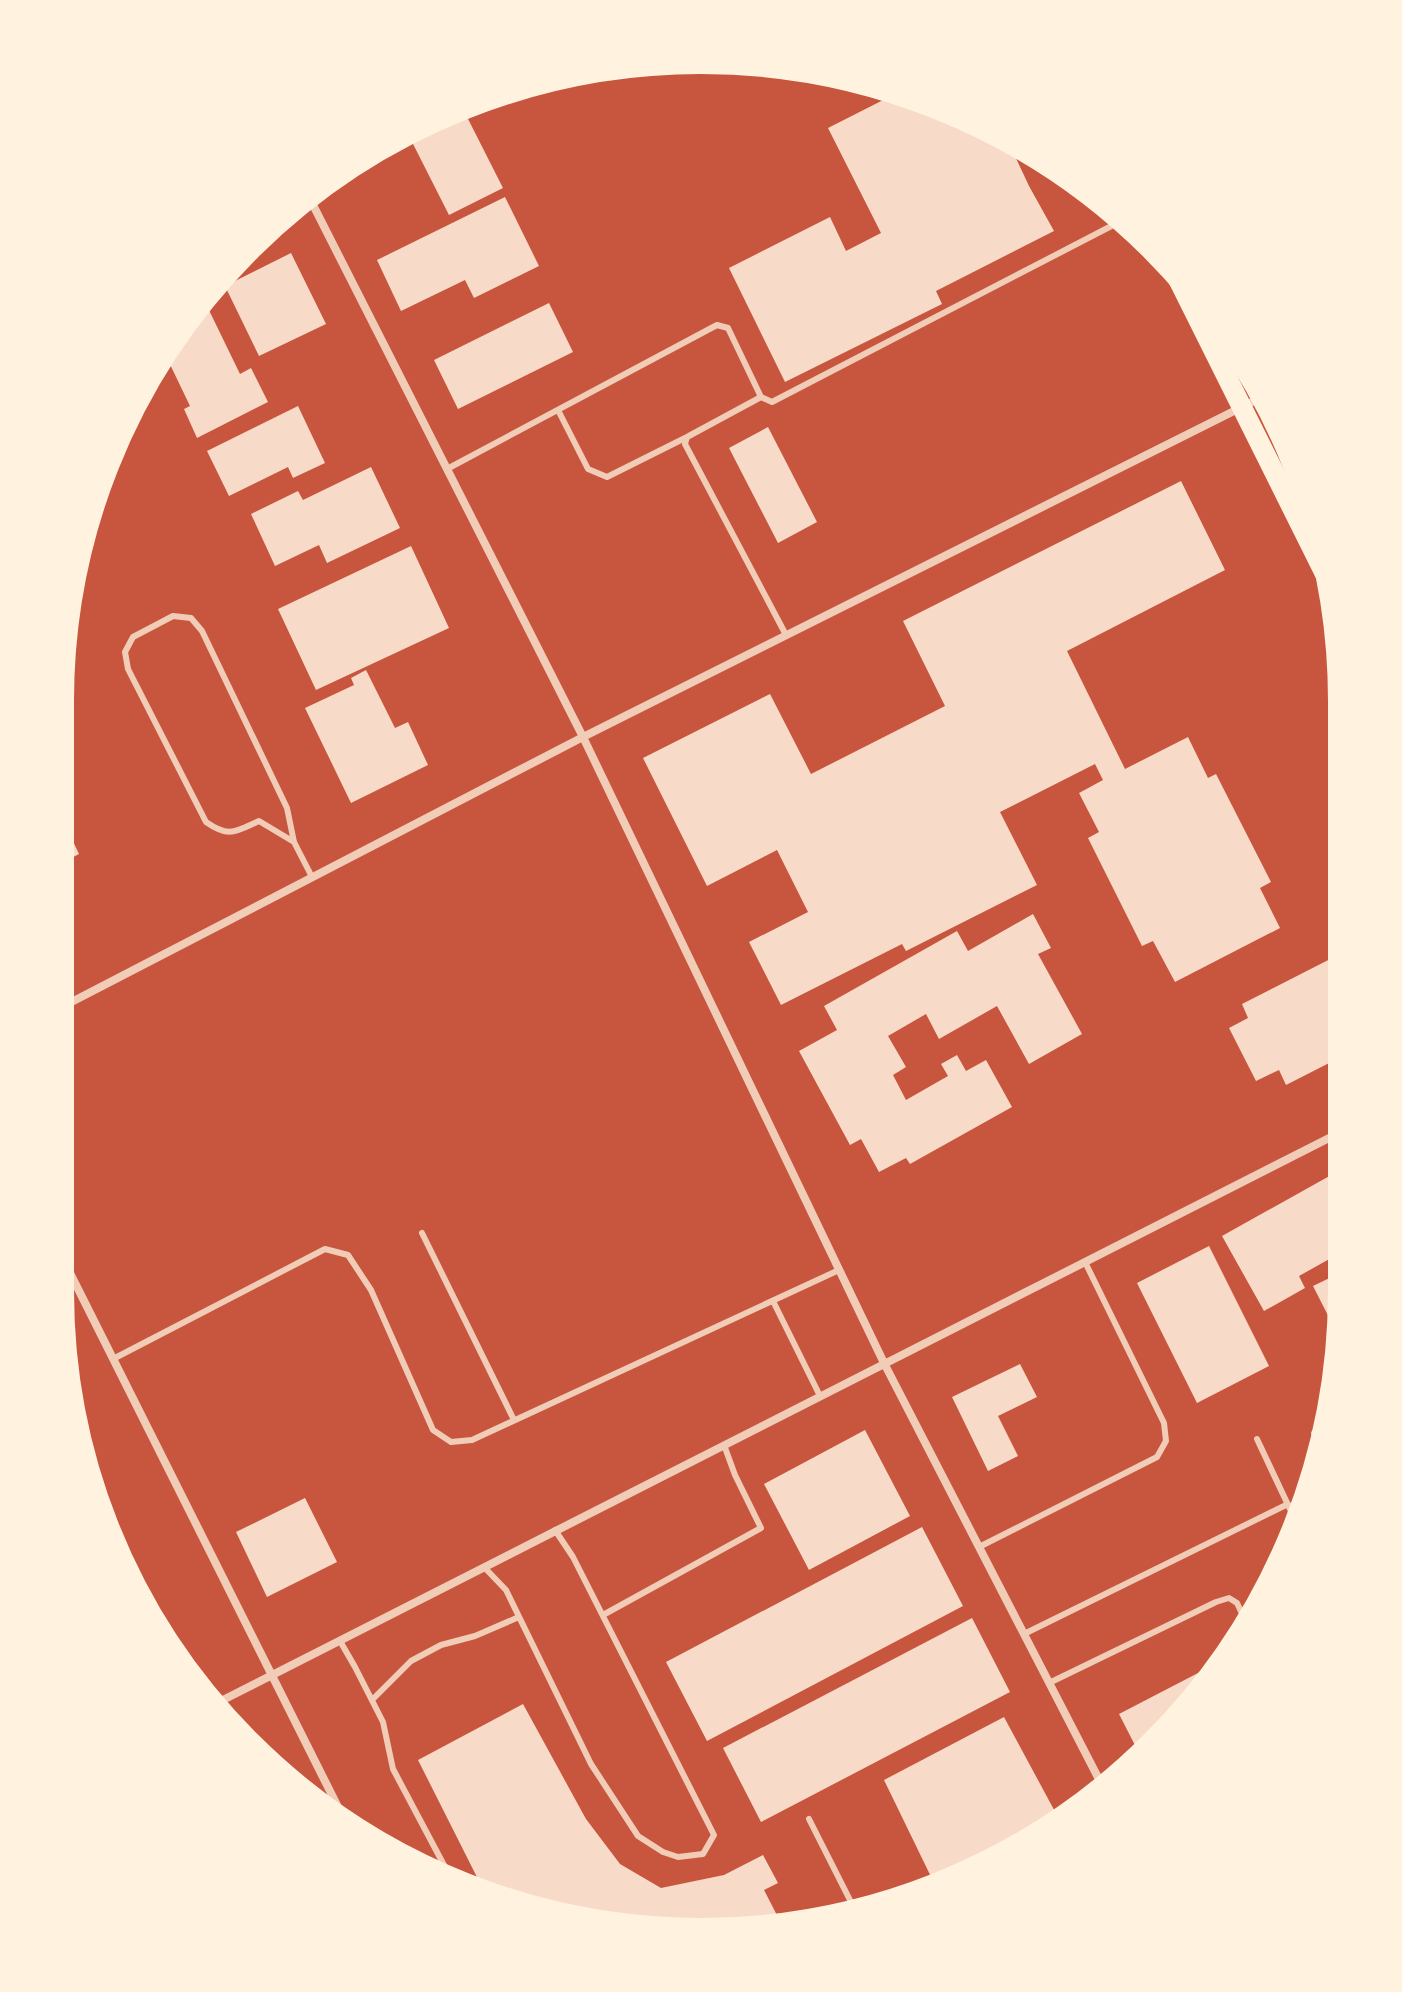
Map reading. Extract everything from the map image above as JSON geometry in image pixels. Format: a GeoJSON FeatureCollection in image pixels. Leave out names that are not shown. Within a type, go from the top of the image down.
{"type":"FeatureCollection","features":[{"type":"Feature","properties":{"kind":"main road"},"geometry":{"type":"LineString","coordinates":[[1193,309],[1311,546]]}},
{"type":"Feature","properties":{"kind":"street"},"geometry":{"type":"LineString","coordinates":[[313,206],[583,737],[884,1363],[1098,1778]]}},
{"type":"Feature","properties":{"kind":"street"},"geometry":{"type":"LineString","coordinates":[[72,1002],[583,737],[1253,401]]}},
{"type":"Feature","properties":{"kind":"street"},"geometry":{"type":"LineString","coordinates":[[223,1700],[1330,1138]]}},
{"type":"Feature","properties":{"kind":"street"},"geometry":{"type":"LineString","coordinates":[[72,1277],[336,1803]]}},
{"type":"Feature","properties":{"kind":"lane"},"geometry":{"type":"LineString","coordinates":[[447,469],[717,325],[728,328],[761,397],[772,402],[1113,225]]}},
{"type":"Feature","properties":{"kind":"lane"},"geometry":{"type":"LineString","coordinates":[[558,410],[588,469],[607,477],[761,397]]}},
{"type":"Feature","properties":{"kind":"lane"},"geometry":{"type":"LineString","coordinates":[[687,437],[685,444],[786,635]]}},
{"type":"Feature","properties":{"kind":"lane"},"geometry":{"type":"LineString","coordinates":[[294,842],[259,821],[233,832],[220,832],[206,822],[128,669],[125,652],[133,637],[173,616],[191,618],[202,631],[287,808],[294,842],[312,877]]}},
{"type":"Feature","properties":{"kind":"lane"},"geometry":{"type":"LineString","coordinates":[[422,1233],[514,1420]]}},
{"type":"Feature","properties":{"kind":"lane"},"geometry":{"type":"LineString","coordinates":[[113,1359],[325,1249],[348,1255],[371,1290],[433,1430],[451,1442],[472,1440],[839,1270]]}},
{"type":"Feature","properties":{"kind":"lane"},"geometry":{"type":"LineString","coordinates":[[979,1547],[1157,1457],[1166,1441],[1164,1423],[1085,1262]]}},
{"type":"Feature","properties":{"kind":"lane"},"geometry":{"type":"LineString","coordinates":[[773,1301],[820,1396]]}},
{"type":"Feature","properties":{"kind":"lane"},"geometry":{"type":"LineString","coordinates":[[1257,1439],[1291,1510]]}},
{"type":"Feature","properties":{"kind":"lane"},"geometry":{"type":"LineString","coordinates":[[603,1615],[761,1528],[724,1445]]}},
{"type":"Feature","properties":{"kind":"lane"},"geometry":{"type":"LineString","coordinates":[[1024,1634],[1288,1504]]}},
{"type":"Feature","properties":{"kind":"lane"},"geometry":{"type":"LineString","coordinates":[[484,1567],[506,1590],[591,1764],[638,1836],[663,1852],[678,1857],[703,1854],[714,1835],[573,1557],[555,1530]]}},
{"type":"Feature","properties":{"kind":"lane"},"geometry":{"type":"LineString","coordinates":[[1049,1683],[1216,1602],[1229,1598],[1237,1603],[1242,1613]]}},
{"type":"Feature","properties":{"kind":"lane"},"geometry":{"type":"LineString","coordinates":[[372,1700],[411,1661],[441,1645],[475,1636],[519,1617]]}},
{"type":"Feature","properties":{"kind":"lane"},"geometry":{"type":"LineString","coordinates":[[340,1641],[383,1722],[393,1769],[444,1864]]}},
{"type":"Feature","properties":{"kind":"lane"},"geometry":{"type":"LineString","coordinates":[[809,1819],[851,1902]]}},
{"type":"Feature","properties":{"kind":"building"},"geometry":{"type":"Polygon","coordinates":[[[885,99],[942,120],[1015,155],[1054,231],[936,291],[942,304],[785,382],[729,268],[830,217],[846,251],[881,233],[828,128],[885,99]]]}},
{"type":"Feature","properties":{"kind":"building"},"geometry":{"type":"Polygon","coordinates":[[[467,117],[503,188],[449,215],[412,143],[467,117]]]}},
{"type":"Feature","properties":{"kind":"building"},"geometry":{"type":"Polygon","coordinates":[[[505,197],[539,266],[474,298],[465,280],[401,311],[377,260],[505,197]]]}},
{"type":"Feature","properties":{"kind":"building"},"geometry":{"type":"Polygon","coordinates":[[[291,253],[326,324],[259,356],[226,288],[291,253]]]}},
{"type":"Feature","properties":{"kind":"building"},"geometry":{"type":"Polygon","coordinates":[[[549,303],[573,352],[458,409],[434,360],[549,303]]]}},
{"type":"Feature","properties":{"kind":"building"},"geometry":{"type":"Polygon","coordinates":[[[209,310],[240,374],[251,368],[268,402],[197,438],[184,409],[190,406],[170,364],[209,310]]]}},
{"type":"Feature","properties":{"kind":"building"},"geometry":{"type":"Polygon","coordinates":[[[298,406],[325,463],[293,478],[288,467],[229,496],[207,451],[298,406]]]}},
{"type":"Feature","properties":{"kind":"building"},"geometry":{"type":"Polygon","coordinates":[[[768,427],[817,522],[778,543],[729,448],[768,427]]]}},
{"type":"Feature","properties":{"kind":"building"},"geometry":{"type":"Polygon","coordinates":[[[371,467],[400,528],[327,563],[319,545],[275,566],[251,514],[298,491],[303,500],[371,467]]]}},
{"type":"Feature","properties":{"kind":"building"},"geometry":{"type":"Polygon","coordinates":[[[1181,481],[1225,570],[1067,651],[1125,769],[1188,737],[1208,778],[1216,774],[1271,882],[1260,888],[1280,928],[1175,982],[1153,941],[1142,946],[1088,838],[1099,832],[1079,793],[1103,780],[1095,764],[1000,812],[1037,885],[906,951],[902,944],[781,1005],[749,942],[808,912],[777,850],[707,886],[643,758],[770,694],[811,774],[945,706],[903,621],[1181,481]]]}},
{"type":"Feature","properties":{"kind":"building"},"geometry":{"type":"Polygon","coordinates":[[[411,546],[449,628],[316,690],[278,609],[411,546]]]}},
{"type":"Feature","properties":{"kind":"building"},"geometry":{"type":"Polygon","coordinates":[[[366,670],[395,728],[408,722],[428,765],[351,803],[305,708],[354,685],[351,678],[366,670]]]}},
{"type":"Feature","properties":{"kind":"building"},"geometry":{"type":"Polygon","coordinates":[[[72,839],[79,854],[72,858],[72,839]]]}},
{"type":"Feature","properties":{"kind":"building"},"geometry":{"type":"Polygon","coordinates":[[[1033,914],[1051,948],[1038,954],[1082,1034],[1029,1064],[997,1006],[939,1039],[926,1014],[888,1036],[906,1067],[893,1075],[906,1100],[948,1076],[941,1064],[957,1055],[966,1071],[986,1060],[1012,1107],[910,1164],[906,1158],[879,1172],[861,1139],[850,1145],[799,1051],[837,1030],[824,1006],[957,931],[968,951],[1033,914]]]}},
{"type":"Feature","properties":{"kind":"building"},"geometry":{"type":"Polygon","coordinates":[[[1330,959],[1330,1063],[1286,1085],[1279,1070],[1256,1081],[1229,1028],[1248,1018],[1242,1004],[1330,959]]]}},
{"type":"Feature","properties":{"kind":"building"},"geometry":{"type":"Polygon","coordinates":[[[1330,1176],[1330,1259],[1299,1276],[1305,1288],[1264,1311],[1222,1236],[1330,1176]]]}},
{"type":"Feature","properties":{"kind":"building"},"geometry":{"type":"Polygon","coordinates":[[[1209,1246],[1269,1366],[1197,1403],[1137,1283],[1209,1246]]]}},
{"type":"Feature","properties":{"kind":"building"},"geometry":{"type":"Polygon","coordinates":[[[1330,1278],[1329,1318],[1313,1286],[1330,1278]]]}},
{"type":"Feature","properties":{"kind":"building"},"geometry":{"type":"Polygon","coordinates":[[[1020,1364],[1037,1397],[998,1416],[1018,1456],[988,1471],[952,1397],[1020,1364]]]}},
{"type":"Feature","properties":{"kind":"building"},"geometry":{"type":"Polygon","coordinates":[[[865,1430],[910,1516],[809,1570],[764,1484],[865,1430]]]}},
{"type":"Feature","properties":{"kind":"building"},"geometry":{"type":"Polygon","coordinates":[[[305,1498],[337,1562],[267,1597],[236,1532],[305,1498]]]}},
{"type":"Feature","properties":{"kind":"building"},"geometry":{"type":"Polygon","coordinates":[[[922,1527],[963,1606],[707,1741],[666,1662],[922,1527]]]}},
{"type":"Feature","properties":{"kind":"building"},"geometry":{"type":"Polygon","coordinates":[[[972,1618],[1010,1692],[761,1822],[723,1748],[972,1618]]]}},
{"type":"Feature","properties":{"kind":"building"},"geometry":{"type":"Polygon","coordinates":[[[1202,1671],[1135,1746],[1119,1714],[1202,1671]]]}},
{"type":"Feature","properties":{"kind":"building"},"geometry":{"type":"Polygon","coordinates":[[[523,1704],[586,1819],[620,1864],[661,1888],[724,1875],[763,1855],[778,1883],[764,1890],[777,1916],[701,1920],[619,1915],[538,1899],[478,1879],[418,1760],[523,1704]]]}},
{"type":"Feature","properties":{"kind":"building"},"geometry":{"type":"Polygon","coordinates":[[[1004,1717],[1055,1811],[1016,1836],[931,1876],[884,1780],[1004,1717]]]}}]}
